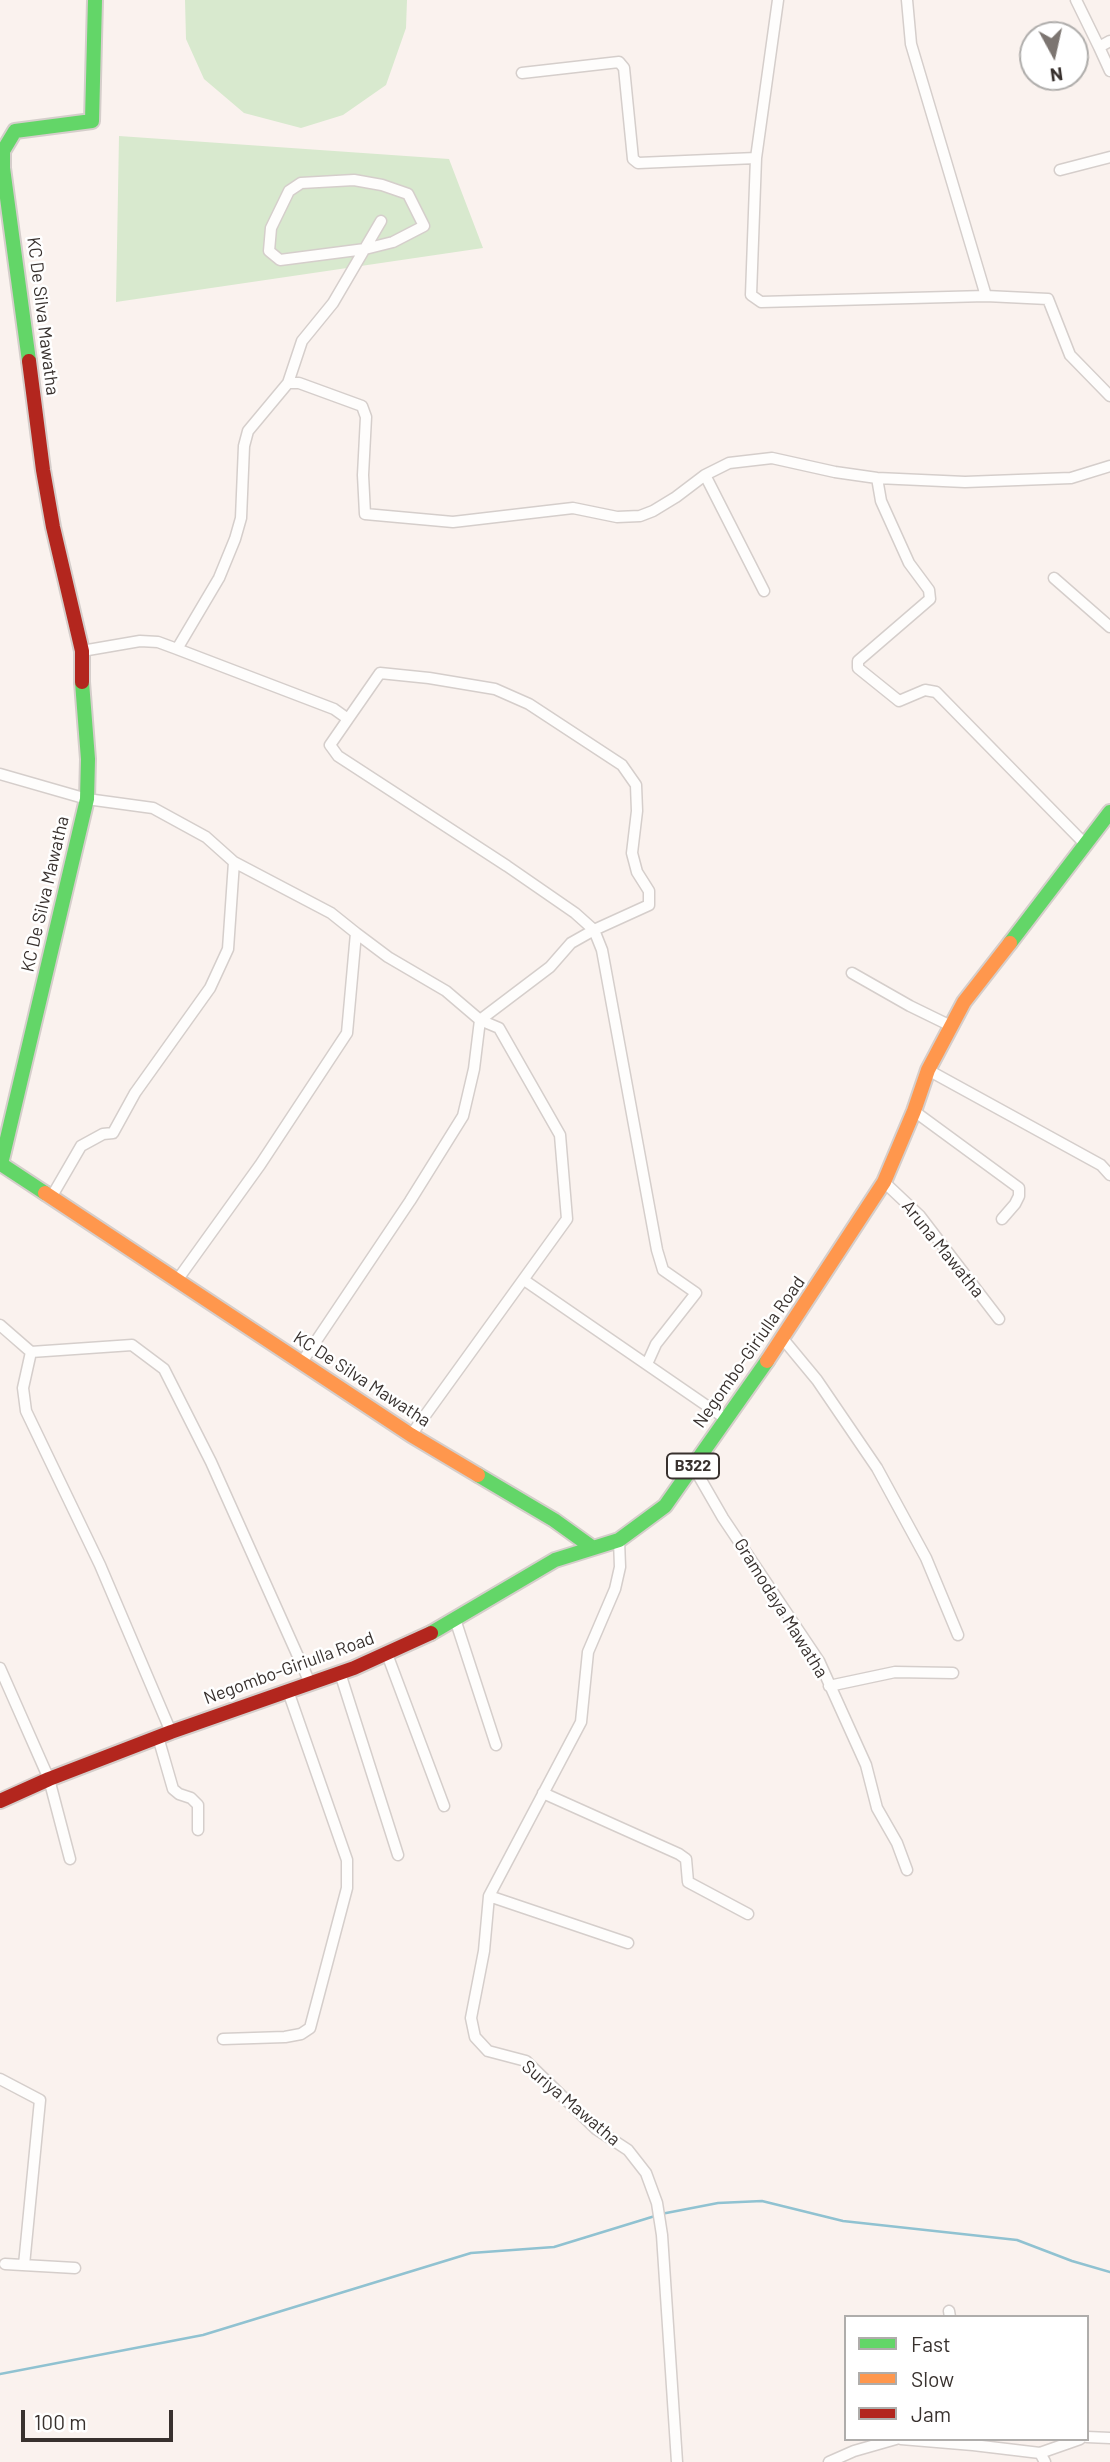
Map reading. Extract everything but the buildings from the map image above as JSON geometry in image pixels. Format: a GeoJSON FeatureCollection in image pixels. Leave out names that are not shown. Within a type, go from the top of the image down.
{"type":"FeatureCollection","features":[{"type":"Feature","properties":{"kind":"street","name":"KC De Silva Mawatha"},"geometry":{"type":"LineString","coordinates":[[95,0],[92,121],[15,131],[3,151],[3,168],[43,470],[53,527],[82,651],[82,698],[88,759],[87,799],[0,1164],[411,1435],[554,1520],[593,1548]]}},
{"type":"Feature","properties":{"kind":"street"},"geometry":{"type":"LineString","coordinates":[[778,0],[756,158],[751,295],[761,302],[986,296],[1048,299],[1070,355],[1110,396]]}},
{"type":"Feature","properties":{"kind":"street"},"geometry":{"type":"LineString","coordinates":[[907,0],[911,44],[986,296]]}},
{"type":"Feature","properties":{"kind":"street"},"geometry":{"type":"LineString","coordinates":[[1076,0],[1110,71]]}},
{"type":"Feature","properties":{"kind":"street"},"geometry":{"type":"LineString","coordinates":[[1099,47],[1110,41]]}},
{"type":"Feature","properties":{"kind":"street"},"geometry":{"type":"LineString","coordinates":[[522,73],[619,62],[624,68],[633,159],[638,163],[756,158]]}},
{"type":"Feature","properties":{"kind":"street"},"geometry":{"type":"LineString","coordinates":[[1059,170],[1110,157]]}},
{"type":"Feature","properties":{"kind":"street"},"geometry":{"type":"LineString","coordinates":[[354,180],[382,185],[408,194],[424,226],[393,242],[365,250],[281,260],[269,251],[271,228],[289,191],[302,183],[354,180]]}},
{"type":"Feature","properties":{"kind":"street"},"geometry":{"type":"LineString","coordinates":[[177,649],[219,578],[235,539],[241,518],[244,446],[248,431],[288,383],[302,341],[332,303],[381,221]]}},
{"type":"Feature","properties":{"kind":"street"},"geometry":{"type":"LineString","coordinates":[[288,383],[299,383],[362,406],[366,417],[363,475],[365,514],[453,522],[562,508],[584,509],[617,517],[640,516],[653,511],[705,475],[729,463],[772,458],[877,478],[965,482],[1071,478],[1110,466]]}},
{"type":"Feature","properties":{"kind":"street"},"geometry":{"type":"LineString","coordinates":[[705,475],[764,591]]}},
{"type":"Feature","properties":{"kind":"street"},"geometry":{"type":"LineString","coordinates":[[877,478],[881,501],[909,563],[929,590],[930,599],[858,661],[858,668],[899,701],[925,690],[936,692],[1085,844]]}},
{"type":"Feature","properties":{"kind":"street"},"geometry":{"type":"LineString","coordinates":[[1055,578],[1110,628]]}},
{"type":"Feature","properties":{"kind":"street"},"geometry":{"type":"LineString","coordinates":[[82,651],[140,641],[158,642],[334,709],[348,719]]}},
{"type":"Feature","properties":{"kind":"street"},"geometry":{"type":"LineString","coordinates":[[302,1362],[463,1116],[474,1069],[480,1020],[550,967],[571,943],[594,930],[649,905],[649,891],[637,872],[632,853],[637,811],[636,785],[622,765],[529,704],[495,689],[380,673],[330,745],[338,756],[575,913],[594,930],[602,950],[657,1250],[663,1270],[696,1293],[656,1344],[647,1364]]}},
{"type":"Feature","properties":{"kind":"street"},"geometry":{"type":"LineString","coordinates":[[0,774],[87,799],[153,808],[206,837],[234,862],[331,913],[388,957],[446,991],[480,1020],[499,1028],[560,1135],[567,1219],[411,1435]]}},
{"type":"Feature","properties":{"kind":"street","name":"Negombo-Giriulla Road"},"geometry":{"type":"LineString","coordinates":[[0,1801],[49,1779],[164,1735],[387,1654],[424,1637],[555,1560],[619,1539],[665,1506],[783,1339],[884,1182],[928,1070],[964,1002],[1110,812]]}},
{"type":"Feature","properties":{"kind":"street"},"geometry":{"type":"LineString","coordinates":[[52,1196],[81,1146],[103,1134],[113,1133],[135,1093],[210,988],[228,949],[234,862]]}},
{"type":"Feature","properties":{"kind":"street"},"geometry":{"type":"LineString","coordinates":[[178,1279],[260,1165],[347,1033],[356,933]]}},
{"type":"Feature","properties":{"kind":"street"},"geometry":{"type":"LineString","coordinates":[[852,973],[951,1026]]}},
{"type":"Feature","properties":{"kind":"street"},"geometry":{"type":"LineString","coordinates":[[928,1070],[1101,1165],[1110,1175]]}},
{"type":"Feature","properties":{"kind":"street"},"geometry":{"type":"LineString","coordinates":[[914,1111],[1019,1188],[1015,1204],[1002,1219]]}},
{"type":"Feature","properties":{"kind":"street","name":"Aruna Mawatha"},"geometry":{"type":"LineString","coordinates":[[884,1182],[919,1216],[999,1319]]}},
{"type":"Feature","properties":{"kind":"street"},"geometry":{"type":"LineString","coordinates":[[524,1280],[726,1419]]}},
{"type":"Feature","properties":{"kind":"street"},"geometry":{"type":"LineString","coordinates":[[0,1325],[31,1352],[132,1345],[164,1369],[211,1462],[310,1683]]}},
{"type":"Feature","properties":{"kind":"street"},"geometry":{"type":"LineString","coordinates":[[783,1339],[817,1380],[877,1468],[926,1558],[958,1634]]}},
{"type":"Feature","properties":{"kind":"street"},"geometry":{"type":"LineString","coordinates":[[31,1352],[23,1388],[26,1411],[100,1565],[164,1735],[173,1789],[191,1798],[198,1805],[198,1830]]}},
{"type":"Feature","properties":{"kind":"street","name":"Gramodaya Mawatha"},"geometry":{"type":"LineString","coordinates":[[693,1465],[723,1518],[819,1661],[866,1765],[877,1808],[897,1843],[907,1870]]}},
{"type":"Feature","properties":{"kind":"street","name":"Suriya Mawatha"},"geometry":{"type":"LineString","coordinates":[[619,1539],[620,1567],[615,1589],[588,1651],[581,1722],[489,1896],[484,1951],[471,2018],[475,2037],[488,2051],[526,2061],[596,2129],[628,2150],[646,2173],[657,2203],[662,2235],[677,2462]]}},
{"type":"Feature","properties":{"kind":"street"},"geometry":{"type":"LineString","coordinates":[[455,1619],[496,1745]]}},
{"type":"Feature","properties":{"kind":"street"},"geometry":{"type":"LineString","coordinates":[[387,1654],[444,1806]]}},
{"type":"Feature","properties":{"kind":"street"},"geometry":{"type":"LineString","coordinates":[[0,1668],[49,1779],[69,1859]]}},
{"type":"Feature","properties":{"kind":"street"},"geometry":{"type":"LineString","coordinates":[[830,1686],[895,1672],[953,1673]]}},
{"type":"Feature","properties":{"kind":"street"},"geometry":{"type":"LineString","coordinates":[[340,1673],[398,1855]]}},
{"type":"Feature","properties":{"kind":"street"},"geometry":{"type":"LineString","coordinates":[[223,2039],[285,2037],[301,2034],[310,2028],[347,1888],[347,1860],[288,1691]]}},
{"type":"Feature","properties":{"kind":"street"},"geometry":{"type":"LineString","coordinates":[[544,1793],[679,1854],[686,1859],[688,1882],[748,1914]]}},
{"type":"Feature","properties":{"kind":"street"},"geometry":{"type":"LineString","coordinates":[[489,1896],[628,1943]]}},
{"type":"Feature","properties":{"kind":"street"},"geometry":{"type":"LineString","coordinates":[[0,2079],[40,2100],[24,2265]]}},
{"type":"Feature","properties":{"kind":"street"},"geometry":{"type":"LineString","coordinates":[[5,2264],[75,2268]]}},
{"type":"Feature","properties":{"kind":"street"},"geometry":{"type":"LineString","coordinates":[[1089,2437],[1110,2438]]}},
{"type":"Feature","properties":{"kind":"street"},"geometry":{"type":"LineString","coordinates":[[830,2462],[854,2451],[892,2441]]}},
{"type":"Feature","properties":{"kind":"street"},"geometry":{"type":"LineString","coordinates":[[948,2441],[972,2442],[1042,2458],[1076,2441]]}},
{"type":"Feature","properties":{"kind":"green space"},"geometry":{"type":"Polygon","coordinates":[[[185,0],[407,0],[406,28],[386,85],[343,115],[301,128],[244,113],[204,79],[186,39],[185,0]]]}},
{"type":"Feature","properties":{"kind":"green space"},"geometry":{"type":"Polygon","coordinates":[[[119,136],[449,159],[483,248],[116,302],[119,136]]]}},
{"type":"Feature","properties":{"kind":"waterway"},"geometry":{"type":"LineString","coordinates":[[661,2214],[718,2203],[762,2201],[843,2221],[1017,2240],[1110,2272]]}},
{"type":"Feature","properties":{"kind":"waterway"},"geometry":{"type":"LineString","coordinates":[[0,2374],[203,2335],[471,2253],[554,2247],[655,2216]]}},
{"type":"Feature","properties":{"kind":"traffic: fast"},"geometry":{"type":"LineString","coordinates":[[29,361],[3,151],[15,131],[92,121],[95,0]]}},
{"type":"Feature","properties":{"kind":"traffic: fast"},"geometry":{"type":"LineString","coordinates":[[45,1193],[1,1164],[87,799],[88,759],[82,682]]}},
{"type":"Feature","properties":{"kind":"traffic: fast"},"geometry":{"type":"LineString","coordinates":[[1010,943],[1110,812]]}},
{"type":"Feature","properties":{"kind":"traffic: fast"},"geometry":{"type":"LineString","coordinates":[[431,1633],[555,1560],[619,1540],[665,1506],[767,1361]]}},
{"type":"Feature","properties":{"kind":"traffic: fast"},"geometry":{"type":"LineString","coordinates":[[478,1475],[554,1520],[593,1548]]}},
{"type":"Feature","properties":{"kind":"traffic: slow"},"geometry":{"type":"LineString","coordinates":[[767,1361],[884,1182],[928,1070],[964,1002],[1010,943]]}},
{"type":"Feature","properties":{"kind":"traffic: slow"},"geometry":{"type":"LineString","coordinates":[[45,1193],[411,1435],[478,1475]]}},
{"type":"Feature","properties":{"kind":"traffic: jam"},"geometry":{"type":"LineString","coordinates":[[29,361],[53,527],[82,651],[82,682]]}},
{"type":"Feature","properties":{"kind":"traffic: jam"},"geometry":{"type":"LineString","coordinates":[[0,1801],[171,1732],[354,1668],[431,1633]]}}]}
